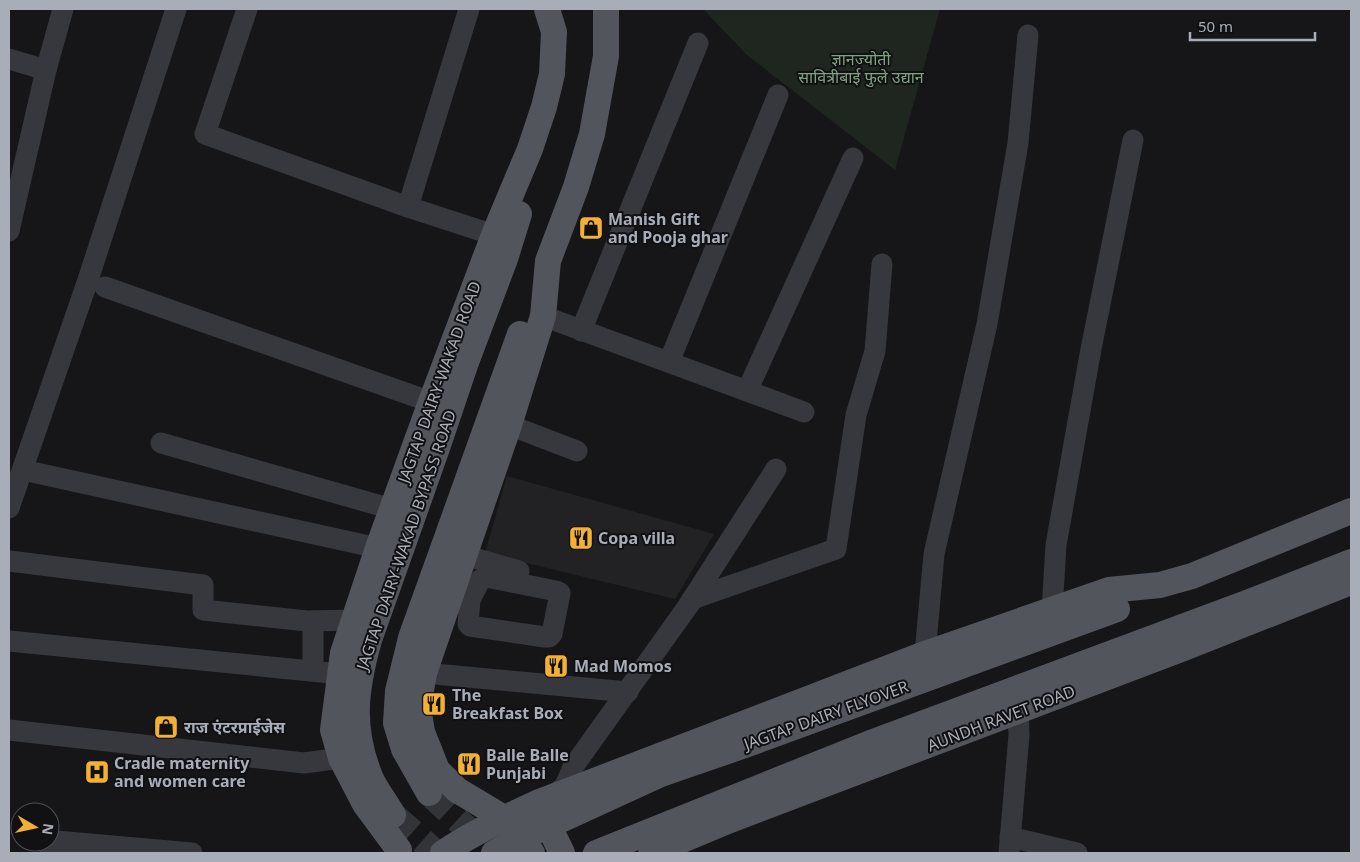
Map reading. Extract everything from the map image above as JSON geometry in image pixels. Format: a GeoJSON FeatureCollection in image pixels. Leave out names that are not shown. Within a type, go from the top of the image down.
{"type":"FeatureCollection","features":[{"type":"Feature","properties":{"kind":"main road","name":"JAGTAP DAIRY-WAKAD ROAD"},"geometry":{"type":"LineString","coordinates":[[395,844],[365,804],[341,758],[333,730],[343,653],[378,548],[431,402],[494,235],[530,149],[544,107],[552,74],[554,32],[547,9]]}},
{"type":"Feature","properties":{"kind":"main road"},"geometry":{"type":"LineString","coordinates":[[429,793],[404,749],[401,740],[396,723],[398,691],[414,629],[503,380],[576,187],[592,134],[606,56],[606,9]]}},
{"type":"Feature","properties":{"kind":"main road","name":"JAGTAP DAIRY-WAKAD BYPASS ROAD"},"geometry":{"type":"LineString","coordinates":[[395,844],[359,744],[356,704],[361,670],[369,640],[438,448],[465,364],[505,259],[522,205],[530,149]]}},
{"type":"Feature","properties":{"kind":"main road"},"geometry":{"type":"LineString","coordinates":[[532,853],[504,818],[457,790],[436,770],[422,732],[418,707],[424,674],[460,597],[464,555],[509,424],[543,316],[548,261]]}},
{"type":"Feature","properties":{"kind":"main road"},"geometry":{"type":"LineString","coordinates":[[444,853],[504,818],[545,800],[925,654],[1109,590],[1160,584],[1192,576],[1351,511]]}},
{"type":"Feature","properties":{"kind":"main road","name":"AUNDH RAVET ROAD"},"geometry":{"type":"LineString","coordinates":[[651,853],[730,820],[1018,711],[1351,562]]}},
{"type":"Feature","properties":{"kind":"main road","name":"AUNDH RAVET ROAD"},"geometry":{"type":"LineString","coordinates":[[1175,641],[1351,582]]}},
{"type":"Feature","properties":{"kind":"main road","name":"JAGTAP DAIRY FLYOVER"},"geometry":{"type":"LineString","coordinates":[[494,853],[517,840],[661,774],[1117,609],[1160,584]]}},
{"type":"Feature","properties":{"kind":"main road"},"geometry":{"type":"LineString","coordinates":[[596,853],[868,744],[1144,641],[1175,641]]}},
{"type":"Feature","properties":{"kind":"main road"},"geometry":{"type":"LineString","coordinates":[[545,800],[562,853]]}},
{"type":"Feature","properties":{"kind":"street"},"geometry":{"type":"LineString","coordinates":[[9,230],[46,70],[63,9]]}},
{"type":"Feature","properties":{"kind":"street"},"geometry":{"type":"LineString","coordinates":[[9,508],[90,274],[176,9]]}},
{"type":"Feature","properties":{"kind":"street"},"geometry":{"type":"LineString","coordinates":[[247,9],[205,134],[408,207],[494,235]]}},
{"type":"Feature","properties":{"kind":"street"},"geometry":{"type":"LineString","coordinates":[[408,207],[469,9]]}},
{"type":"Feature","properties":{"kind":"street"},"geometry":{"type":"LineString","coordinates":[[925,654],[934,554],[987,324],[1018,143],[1028,35]]}},
{"type":"Feature","properties":{"kind":"street"},"geometry":{"type":"LineString","coordinates":[[581,331],[698,43]]}},
{"type":"Feature","properties":{"kind":"street"},"geometry":{"type":"LineString","coordinates":[[9,59],[46,70]]}},
{"type":"Feature","properties":{"kind":"street"},"geometry":{"type":"LineString","coordinates":[[669,362],[778,95]]}},
{"type":"Feature","properties":{"kind":"street"},"geometry":{"type":"LineString","coordinates":[[1052,611],[1058,536],[1091,349],[1133,140]]}},
{"type":"Feature","properties":{"kind":"street"},"geometry":{"type":"LineString","coordinates":[[747,391],[853,158]]}},
{"type":"Feature","properties":{"kind":"street"},"geometry":{"type":"LineString","coordinates":[[692,599],[836,549],[856,415],[875,351],[882,264]]}},
{"type":"Feature","properties":{"kind":"street"},"geometry":{"type":"LineString","coordinates":[[105,287],[431,402]]}},
{"type":"Feature","properties":{"kind":"street"},"geometry":{"type":"LineString","coordinates":[[543,316],[804,412]]}},
{"type":"Feature","properties":{"kind":"street"},"geometry":{"type":"LineString","coordinates":[[509,424],[577,451]]}},
{"type":"Feature","properties":{"kind":"street"},"geometry":{"type":"LineString","coordinates":[[161,443],[392,509]]}},
{"type":"Feature","properties":{"kind":"street"},"geometry":{"type":"LineString","coordinates":[[545,800],[565,786],[573,767],[628,692],[692,599],[776,469]]}},
{"type":"Feature","properties":{"kind":"street"},"geometry":{"type":"LineString","coordinates":[[23,470],[378,548]]}},
{"type":"Feature","properties":{"kind":"street"},"geometry":{"type":"LineString","coordinates":[[464,555],[565,585]]}},
{"type":"Feature","properties":{"kind":"street"},"geometry":{"type":"LineString","coordinates":[[9,561],[203,585],[203,610],[313,621],[353,620]]}},
{"type":"Feature","properties":{"kind":"street"},"geometry":{"type":"LineString","coordinates":[[312,670],[313,621]]}},
{"type":"Feature","properties":{"kind":"street"},"geometry":{"type":"LineString","coordinates":[[9,641],[340,674]]}},
{"type":"Feature","properties":{"kind":"street"},"geometry":{"type":"LineString","coordinates":[[424,674],[628,692]]}},
{"type":"Feature","properties":{"kind":"street"},"geometry":{"type":"LineString","coordinates":[[1018,711],[1019,736],[1009,845],[1078,853]]}},
{"type":"Feature","properties":{"kind":"street"},"geometry":{"type":"LineString","coordinates":[[9,730],[304,763],[341,758]]}},
{"type":"Feature","properties":{"kind":"street"},"geometry":{"type":"LineString","coordinates":[[50,853],[51,844],[56,841],[192,853]]}},
{"type":"Feature","properties":{"kind":"shaded area"},"geometry":{"type":"Polygon","coordinates":[[[507,476],[714,534],[675,599],[485,553],[507,476]]]}},
{"type":"Feature","properties":{"kind":"green space","name":"ज्ञानज्योती सावित्रीबाई फुले उद्यान"},"geometry":{"type":"Polygon","coordinates":[[[703,9],[940,9],[895,170],[747,55],[703,9]]]}},
{"type":"Feature","properties":{"kind":"tunnel"},"geometry":{"type":"LineString","coordinates":[[429,793],[493,853]]}},
{"type":"Feature","properties":{"kind":"tunnel"},"geometry":{"type":"LineString","coordinates":[[393,815],[436,853]]}},
{"type":"Feature","properties":{"kind":"place","name":"Manish Gift and Pooja ghar"},"geometry":{"type":"Point","coordinates":[591,228]}},
{"type":"Feature","properties":{"kind":"place","name":"Copa villa"},"geometry":{"type":"Point","coordinates":[581,538]}},
{"type":"Feature","properties":{"kind":"place","name":"Mad Momos"},"geometry":{"type":"Point","coordinates":[556,666]}},
{"type":"Feature","properties":{"kind":"place","name":"The Breakfast Box"},"geometry":{"type":"Point","coordinates":[434,704]}},
{"type":"Feature","properties":{"kind":"place","name":"राज एंटरप्राईजेस"},"geometry":{"type":"Point","coordinates":[166,727]}},
{"type":"Feature","properties":{"kind":"place","name":"Balle Balle Punjabi"},"geometry":{"type":"Point","coordinates":[469,764]}},
{"type":"Feature","properties":{"kind":"place","name":"Cradle maternity and women care"},"geometry":{"type":"Point","coordinates":[97,772]}}]}
